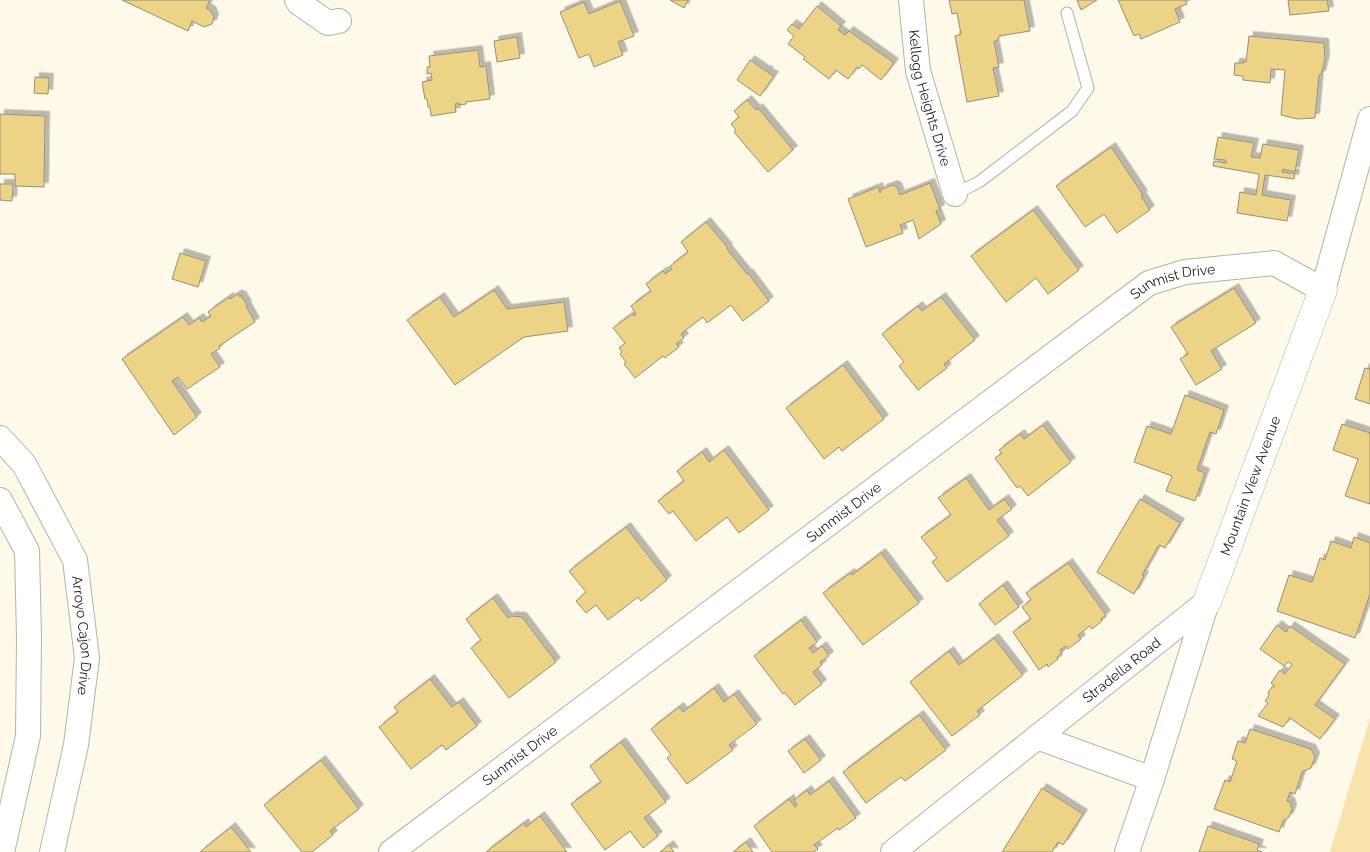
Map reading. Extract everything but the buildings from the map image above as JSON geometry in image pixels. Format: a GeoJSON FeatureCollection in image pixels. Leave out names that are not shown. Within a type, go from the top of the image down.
{"type":"FeatureCollection","features":[{"type":"Feature","properties":{"kind":"street"},"geometry":{"type":"LineString","coordinates":[[297,0],[299,4],[328,23],[339,21]]}},
{"type":"Feature","properties":{"kind":"street","name":"Kellogg Heights Drive"},"geometry":{"type":"LineString","coordinates":[[911,0],[918,71],[955,194]]}},
{"type":"Feature","properties":{"kind":"street","name":"Mountain View Avenue"},"geometry":{"type":"LineString","coordinates":[[1127,852],[1152,779],[1207,602],[1324,290],[1370,119]]}},
{"type":"Feature","properties":{"kind":"street","name":"Sunmist Drive"},"geometry":{"type":"LineString","coordinates":[[391,852],[1149,283],[1185,272],[1274,262],[1324,290]]}},
{"type":"Feature","properties":{"kind":"street","name":"Arroyo Cajon Drive"},"geometry":{"type":"LineString","coordinates":[[0,438],[24,464],[75,560],[87,658],[76,744],[52,852]]}},
{"type":"Feature","properties":{"kind":"street"},"geometry":{"type":"LineString","coordinates":[[0,500],[27,551],[29,638],[28,736],[2,852]]}},
{"type":"Feature","properties":{"kind":"street","name":"Stradella Road"},"geometry":{"type":"LineString","coordinates":[[894,852],[1207,602]]}},
{"type":"Feature","properties":{"kind":"street"},"geometry":{"type":"LineString","coordinates":[[1037,736],[1152,779]]}},
{"type":"Feature","properties":{"kind":"lane"},"geometry":{"type":"LineString","coordinates":[[314,0],[323,10],[339,21]]}},
{"type":"Feature","properties":{"kind":"lane"},"geometry":{"type":"LineString","coordinates":[[955,194],[980,182],[1072,111],[1088,88],[1067,13]]}},
{"type":"Feature","properties":{"kind":"shaded area"},"geometry":{"type":"Polygon","coordinates":[[[1370,718],[1370,852],[1330,852],[1370,718]]]}}]}
